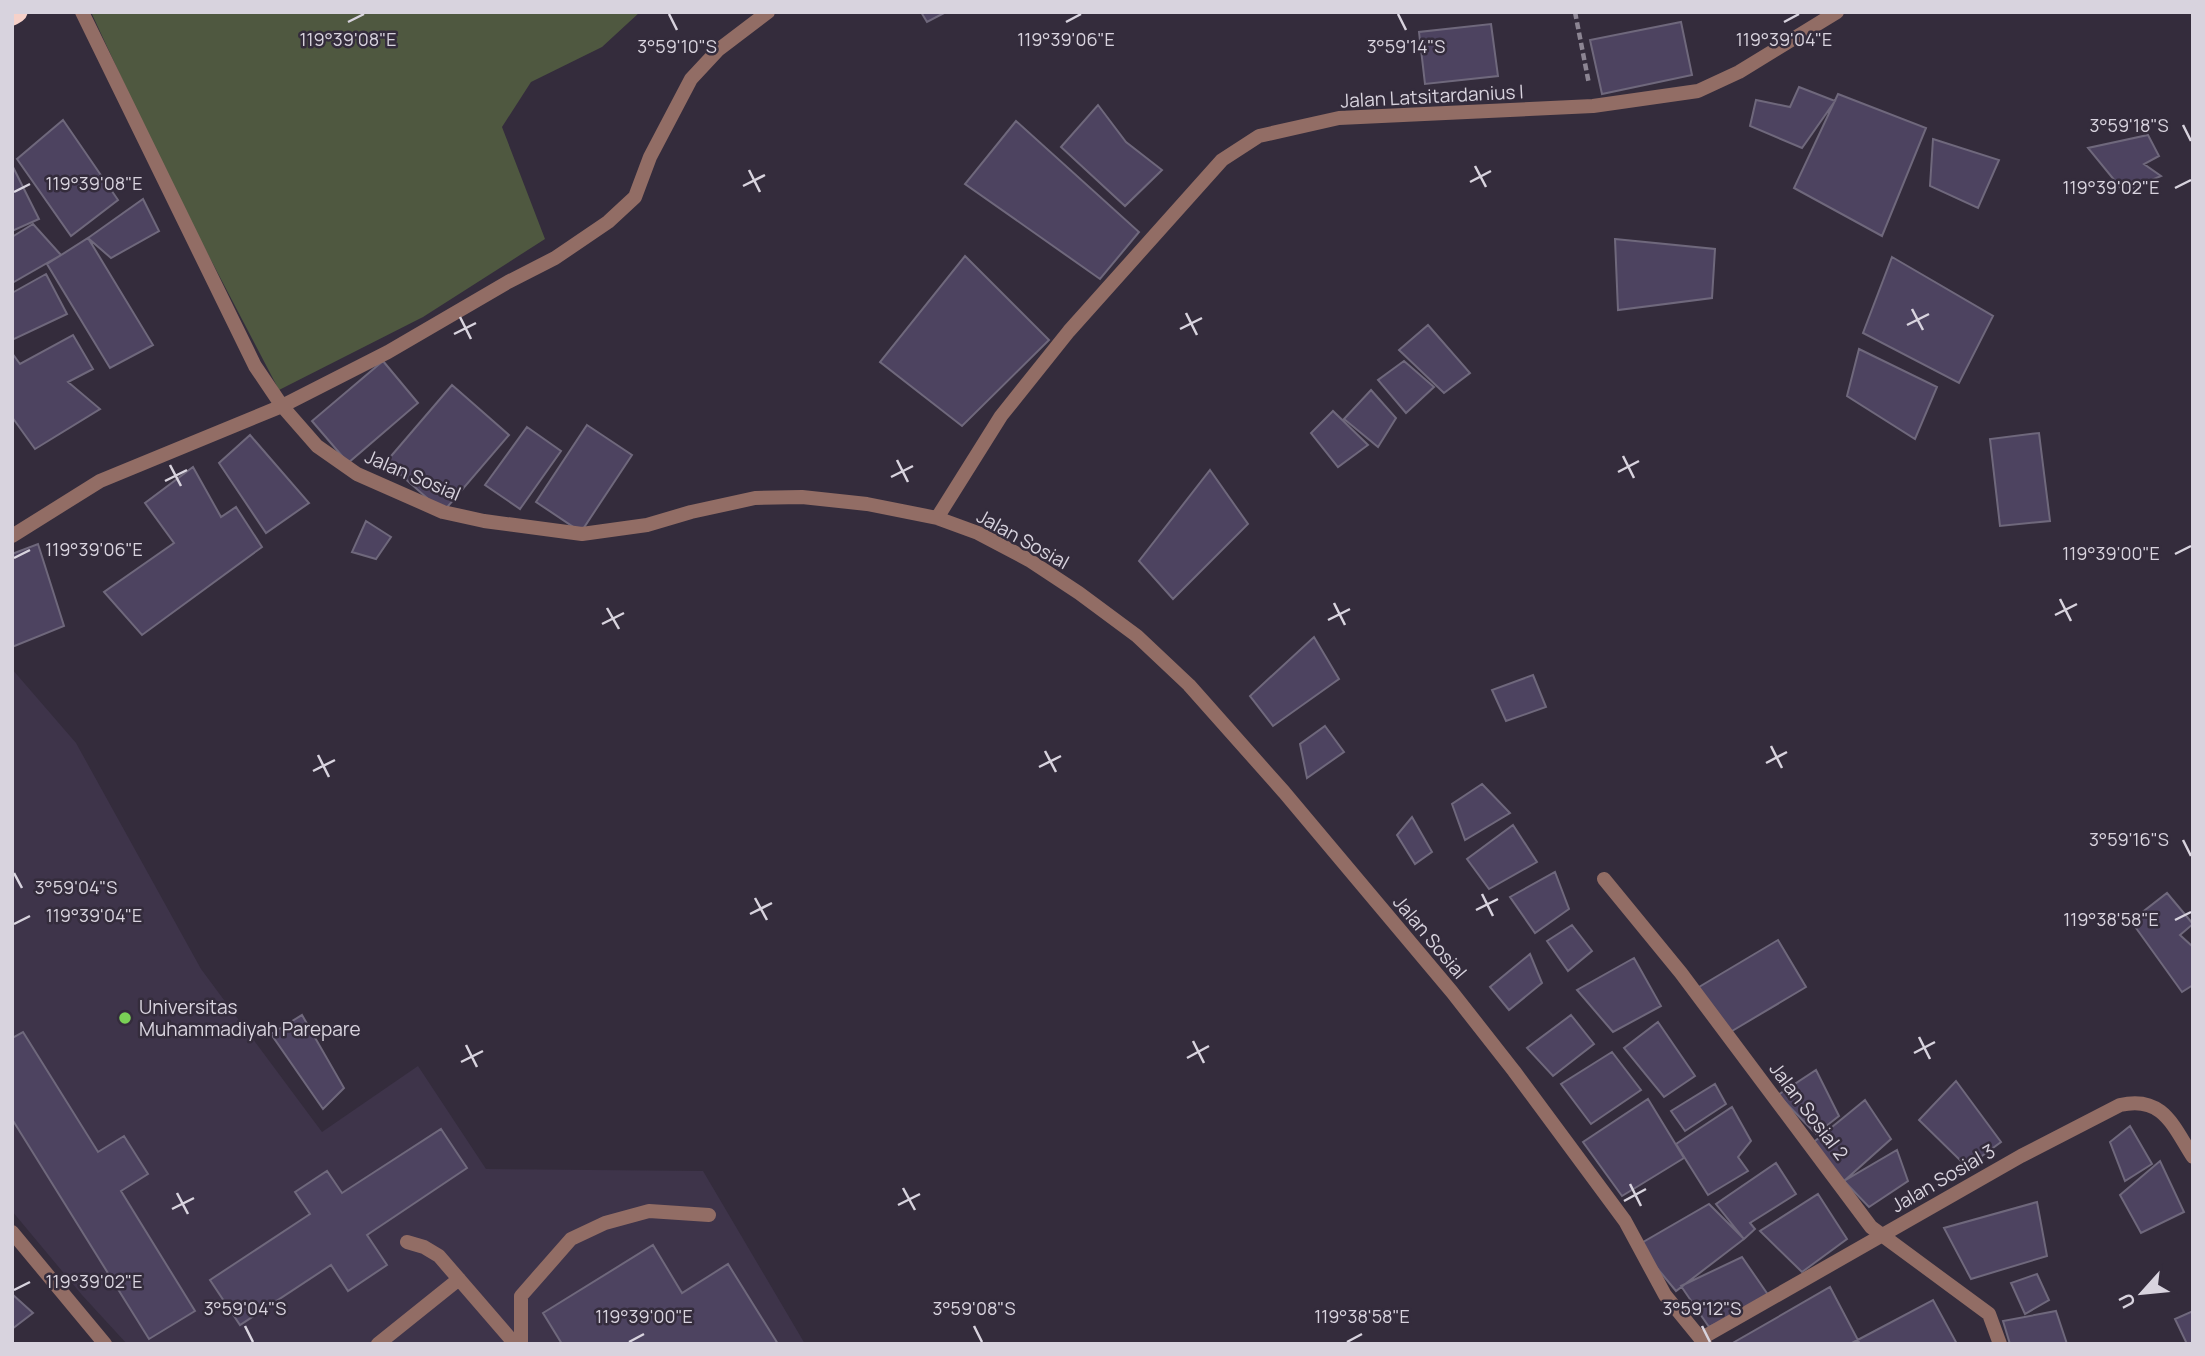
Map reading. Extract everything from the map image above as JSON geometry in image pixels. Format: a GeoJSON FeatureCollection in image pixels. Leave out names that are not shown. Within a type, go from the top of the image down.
{"type":"FeatureCollection","features":[{"type":"Feature","properties":{"kind":"highway"},"geometry":{"type":"LineString","coordinates":[[12,15],[17,12]]}},
{"type":"Feature","properties":{"kind":"street","name":"Jalan Sosial"},"geometry":{"type":"LineString","coordinates":[[82,12],[255,366],[282,406],[317,446],[357,474],[443,512],[484,521],[582,534],[647,525],[755,498],[802,497],[867,504],[937,518],[978,533],[1029,560],[1137,636],[1189,685],[1324,839],[1514,1071],[1625,1221],[1665,1295],[1703,1341]]}},
{"type":"Feature","properties":{"kind":"street"},"geometry":{"type":"LineString","coordinates":[[12,536],[100,481],[282,406],[387,352],[555,258],[608,222],[635,197],[650,157],[691,79],[718,50],[768,12]]}},
{"type":"Feature","properties":{"kind":"street","name":"Jalan Latsitardanius I"},"geometry":{"type":"LineString","coordinates":[[937,518],[1000,416],[1069,331],[1222,160],[1259,136],[1339,118],[1592,106],[1698,91],[1739,72],[1837,12]]}},
{"type":"Feature","properties":{"kind":"street","name":"Jalan Sosial 2"},"geometry":{"type":"LineString","coordinates":[[1604,879],[1681,973],[1871,1227],[1989,1314],[2000,1344]]}},
{"type":"Feature","properties":{"kind":"street","name":"Jalan Sosial 3"},"geometry":{"type":"LineString","coordinates":[[1703,1341],[2021,1156],[2120,1105],[2135,1101],[2151,1104],[2167,1115],[2193,1157]]}},
{"type":"Feature","properties":{"kind":"street"},"geometry":{"type":"LineString","coordinates":[[522,1344],[521,1296],[571,1239],[605,1223],[649,1211],[709,1215]]}},
{"type":"Feature","properties":{"kind":"street"},"geometry":{"type":"LineString","coordinates":[[12,1232],[105,1344]]}},
{"type":"Feature","properties":{"kind":"street"},"geometry":{"type":"LineString","coordinates":[[407,1242],[424,1247],[439,1256],[515,1344]]}},
{"type":"Feature","properties":{"kind":"street"},"geometry":{"type":"LineString","coordinates":[[378,1344],[459,1279]]}},
{"type":"Feature","properties":{"kind":"path"},"geometry":{"type":"LineString","coordinates":[[1575,12],[1592,106]]}},
{"type":"Feature","properties":{"kind":"shaded area","name":"Universitas Muhammadiyah Parepare"},"geometry":{"type":"Polygon","coordinates":[[[12,669],[76,743],[201,969],[322,1132],[418,1066],[486,1169],[703,1171],[805,1344],[127,1344],[12,1211],[12,669]]]}},
{"type":"Feature","properties":{"kind":"green space"},"geometry":{"type":"Polygon","coordinates":[[[91,12],[640,12],[602,47],[531,82],[502,127],[545,239],[423,317],[279,390],[166,174],[91,12]]]}},
{"type":"Feature","properties":{"kind":"building"},"geometry":{"type":"Polygon","coordinates":[[[921,12],[946,12],[927,22],[921,12]]]}},
{"type":"Feature","properties":{"kind":"building"},"geometry":{"type":"Polygon","coordinates":[[[1681,22],[1692,75],[1602,94],[1590,40],[1681,22]]]}},
{"type":"Feature","properties":{"kind":"building"},"geometry":{"type":"Polygon","coordinates":[[[1491,24],[1498,76],[1425,84],[1419,32],[1491,24]]]}},
{"type":"Feature","properties":{"kind":"building"},"geometry":{"type":"Polygon","coordinates":[[[1799,87],[1835,101],[1802,148],[1750,126],[1756,100],[1790,107],[1799,87]]]}},
{"type":"Feature","properties":{"kind":"building"},"geometry":{"type":"Polygon","coordinates":[[[1838,94],[1926,128],[1882,236],[1794,188],[1838,94]]]}},
{"type":"Feature","properties":{"kind":"building"},"geometry":{"type":"Polygon","coordinates":[[[1098,105],[1126,142],[1162,170],[1125,206],[1061,147],[1098,105]]]}},
{"type":"Feature","properties":{"kind":"building"},"geometry":{"type":"Polygon","coordinates":[[[63,120],[118,200],[71,236],[17,159],[63,120]]]}},
{"type":"Feature","properties":{"kind":"building"},"geometry":{"type":"Polygon","coordinates":[[[1016,121],[1139,232],[1100,279],[965,184],[1016,121]]]}},
{"type":"Feature","properties":{"kind":"building"},"geometry":{"type":"Polygon","coordinates":[[[2148,135],[2159,156],[2144,164],[2161,176],[2124,192],[2088,148],[2148,135]]]}},
{"type":"Feature","properties":{"kind":"building"},"geometry":{"type":"Polygon","coordinates":[[[1933,139],[1999,160],[1978,208],[1930,186],[1933,139]]]}},
{"type":"Feature","properties":{"kind":"building"},"geometry":{"type":"Polygon","coordinates":[[[12,165],[39,219],[12,231],[12,165]]]}},
{"type":"Feature","properties":{"kind":"building"},"geometry":{"type":"Polygon","coordinates":[[[143,199],[159,231],[111,258],[88,238],[143,199]]]}},
{"type":"Feature","properties":{"kind":"building"},"geometry":{"type":"Polygon","coordinates":[[[33,224],[61,255],[12,283],[12,237],[33,224]]]}},
{"type":"Feature","properties":{"kind":"building"},"geometry":{"type":"Polygon","coordinates":[[[88,238],[153,345],[110,368],[47,264],[88,238]]]}},
{"type":"Feature","properties":{"kind":"building"},"geometry":{"type":"Polygon","coordinates":[[[1615,239],[1715,249],[1712,298],[1618,310],[1615,239]]]}},
{"type":"Feature","properties":{"kind":"building"},"geometry":{"type":"Polygon","coordinates":[[[965,256],[1049,340],[962,426],[880,362],[965,256]]]}},
{"type":"Feature","properties":{"kind":"building"},"geometry":{"type":"Polygon","coordinates":[[[1892,257],[1993,316],[1959,383],[1863,333],[1892,257]]]}},
{"type":"Feature","properties":{"kind":"building"},"geometry":{"type":"Polygon","coordinates":[[[46,274],[67,314],[12,340],[12,293],[46,274]]]}},
{"type":"Feature","properties":{"kind":"building"},"geometry":{"type":"Polygon","coordinates":[[[1428,325],[1470,373],[1444,393],[1399,350],[1428,325]]]}},
{"type":"Feature","properties":{"kind":"building"},"geometry":{"type":"Polygon","coordinates":[[[73,335],[93,369],[68,382],[100,409],[35,449],[12,417],[12,353],[20,364],[73,335]]]}},
{"type":"Feature","properties":{"kind":"building"},"geometry":{"type":"Polygon","coordinates":[[[1859,349],[1937,387],[1915,439],[1847,396],[1859,349]]]}},
{"type":"Feature","properties":{"kind":"building"},"geometry":{"type":"Polygon","coordinates":[[[383,361],[418,403],[348,463],[312,421],[383,361]]]}},
{"type":"Feature","properties":{"kind":"building"},"geometry":{"type":"Polygon","coordinates":[[[1404,361],[1434,387],[1406,413],[1378,380],[1404,361]]]}},
{"type":"Feature","properties":{"kind":"building"},"geometry":{"type":"Polygon","coordinates":[[[452,385],[509,435],[443,512],[386,462],[452,385]]]}},
{"type":"Feature","properties":{"kind":"building"},"geometry":{"type":"Polygon","coordinates":[[[1371,390],[1396,418],[1378,447],[1344,419],[1371,390]]]}},
{"type":"Feature","properties":{"kind":"building"},"geometry":{"type":"Polygon","coordinates":[[[1333,411],[1368,445],[1338,467],[1311,433],[1333,411]]]}},
{"type":"Feature","properties":{"kind":"building"},"geometry":{"type":"Polygon","coordinates":[[[587,425],[632,455],[581,532],[536,502],[587,425]]]}},
{"type":"Feature","properties":{"kind":"building"},"geometry":{"type":"Polygon","coordinates":[[[527,427],[561,451],[520,509],[485,485],[527,427]]]}},
{"type":"Feature","properties":{"kind":"building"},"geometry":{"type":"Polygon","coordinates":[[[2039,433],[2050,521],[2000,526],[1990,439],[2039,433]]]}},
{"type":"Feature","properties":{"kind":"building"},"geometry":{"type":"Polygon","coordinates":[[[250,435],[309,503],[266,533],[219,463],[250,435]]]}},
{"type":"Feature","properties":{"kind":"building"},"geometry":{"type":"Polygon","coordinates":[[[193,467],[221,517],[236,507],[262,547],[142,635],[104,592],[174,543],[145,503],[193,467]]]}},
{"type":"Feature","properties":{"kind":"building"},"geometry":{"type":"Polygon","coordinates":[[[1210,470],[1248,524],[1173,599],[1139,561],[1210,470]]]}},
{"type":"Feature","properties":{"kind":"building"},"geometry":{"type":"Polygon","coordinates":[[[366,521],[391,537],[376,559],[352,552],[366,521]]]}},
{"type":"Feature","properties":{"kind":"building"},"geometry":{"type":"Polygon","coordinates":[[[38,544],[64,626],[12,647],[12,554],[38,544]]]}},
{"type":"Feature","properties":{"kind":"building"},"geometry":{"type":"Polygon","coordinates":[[[1314,637],[1339,679],[1273,726],[1250,696],[1314,637]]]}},
{"type":"Feature","properties":{"kind":"building"},"geometry":{"type":"Polygon","coordinates":[[[1533,675],[1546,707],[1506,721],[1492,690],[1533,675]]]}},
{"type":"Feature","properties":{"kind":"building"},"geometry":{"type":"Polygon","coordinates":[[[1325,726],[1344,752],[1307,778],[1300,744],[1325,726]]]}},
{"type":"Feature","properties":{"kind":"building"},"geometry":{"type":"Polygon","coordinates":[[[1482,784],[1510,813],[1465,840],[1452,804],[1482,784]]]}},
{"type":"Feature","properties":{"kind":"building"},"geometry":{"type":"Polygon","coordinates":[[[1412,817],[1432,852],[1415,864],[1397,835],[1412,817]]]}},
{"type":"Feature","properties":{"kind":"building"},"geometry":{"type":"Polygon","coordinates":[[[1513,825],[1537,862],[1489,889],[1467,859],[1513,825]]]}},
{"type":"Feature","properties":{"kind":"building"},"geometry":{"type":"Polygon","coordinates":[[[1555,872],[1569,909],[1535,933],[1510,897],[1555,872]]]}},
{"type":"Feature","properties":{"kind":"building"},"geometry":{"type":"Polygon","coordinates":[[[2167,893],[2193,924],[2180,935],[2193,947],[2193,985],[2182,992],[2131,921],[2167,893]]]}},
{"type":"Feature","properties":{"kind":"building"},"geometry":{"type":"Polygon","coordinates":[[[1572,925],[1592,951],[1568,971],[1547,941],[1572,925]]]}},
{"type":"Feature","properties":{"kind":"building"},"geometry":{"type":"Polygon","coordinates":[[[1778,940],[1806,987],[1727,1034],[1694,990],[1778,940]]]}},
{"type":"Feature","properties":{"kind":"building"},"geometry":{"type":"Polygon","coordinates":[[[1530,954],[1542,983],[1509,1010],[1490,987],[1530,954]]]}},
{"type":"Feature","properties":{"kind":"building"},"geometry":{"type":"Polygon","coordinates":[[[1634,958],[1661,1006],[1613,1032],[1577,990],[1634,958]]]}},
{"type":"Feature","properties":{"kind":"building"},"geometry":{"type":"Polygon","coordinates":[[[302,1015],[344,1088],[323,1109],[271,1034],[302,1015]]]}},
{"type":"Feature","properties":{"kind":"building"},"geometry":{"type":"Polygon","coordinates":[[[1571,1015],[1594,1044],[1553,1076],[1527,1048],[1571,1015]]]}},
{"type":"Feature","properties":{"kind":"building"},"geometry":{"type":"Polygon","coordinates":[[[1658,1022],[1695,1076],[1664,1097],[1624,1048],[1658,1022]]]}},
{"type":"Feature","properties":{"kind":"building"},"geometry":{"type":"Polygon","coordinates":[[[23,1032],[98,1152],[124,1136],[148,1174],[121,1191],[195,1311],[149,1339],[12,1119],[12,1038],[23,1032]]]}},
{"type":"Feature","properties":{"kind":"building"},"geometry":{"type":"Polygon","coordinates":[[[1612,1052],[1641,1090],[1591,1124],[1561,1084],[1612,1052]]]}},
{"type":"Feature","properties":{"kind":"building"},"geometry":{"type":"Polygon","coordinates":[[[1816,1070],[1839,1116],[1816,1134],[1778,1095],[1816,1070]]]}},
{"type":"Feature","properties":{"kind":"building"},"geometry":{"type":"Polygon","coordinates":[[[1956,1081],[2001,1142],[1967,1167],[1919,1120],[1956,1081]]]}},
{"type":"Feature","properties":{"kind":"building"},"geometry":{"type":"Polygon","coordinates":[[[1715,1084],[1726,1104],[1685,1131],[1671,1111],[1715,1084]]]}},
{"type":"Feature","properties":{"kind":"building"},"geometry":{"type":"Polygon","coordinates":[[[1648,1099],[1684,1158],[1622,1196],[1583,1142],[1648,1099]]]}},
{"type":"Feature","properties":{"kind":"building"},"geometry":{"type":"Polygon","coordinates":[[[1865,1100],[1891,1139],[1844,1181],[1810,1145],[1865,1100]]]}},
{"type":"Feature","properties":{"kind":"building"},"geometry":{"type":"Polygon","coordinates":[[[1732,1107],[1751,1141],[1738,1157],[1748,1171],[1708,1195],[1676,1144],[1732,1107]]]}},
{"type":"Feature","properties":{"kind":"building"},"geometry":{"type":"Polygon","coordinates":[[[2130,1126],[2152,1164],[2125,1181],[2110,1142],[2130,1126]]]}},
{"type":"Feature","properties":{"kind":"building"},"geometry":{"type":"Polygon","coordinates":[[[441,1129],[467,1168],[367,1235],[387,1265],[348,1291],[331,1265],[240,1325],[210,1280],[310,1214],[295,1192],[327,1171],[342,1193],[441,1129]]]}},
{"type":"Feature","properties":{"kind":"building"},"geometry":{"type":"Polygon","coordinates":[[[1897,1150],[1908,1181],[1869,1207],[1844,1181],[1897,1150]]]}},
{"type":"Feature","properties":{"kind":"building"},"geometry":{"type":"Polygon","coordinates":[[[2160,1161],[2184,1212],[2141,1233],[2120,1195],[2160,1161]]]}},
{"type":"Feature","properties":{"kind":"building"},"geometry":{"type":"Polygon","coordinates":[[[1776,1163],[1796,1194],[1750,1223],[1755,1229],[1744,1239],[1716,1204],[1776,1163]]]}},
{"type":"Feature","properties":{"kind":"building"},"geometry":{"type":"Polygon","coordinates":[[[1818,1194],[1847,1239],[1802,1272],[1760,1231],[1818,1194]]]}},
{"type":"Feature","properties":{"kind":"building"},"geometry":{"type":"Polygon","coordinates":[[[2037,1202],[2047,1256],[1971,1279],[1944,1228],[2037,1202]]]}},
{"type":"Feature","properties":{"kind":"building"},"geometry":{"type":"Polygon","coordinates":[[[1709,1204],[1744,1239],[1676,1291],[1638,1245],[1709,1204]]]}},
{"type":"Feature","properties":{"kind":"building"},"geometry":{"type":"Polygon","coordinates":[[[653,1245],[682,1293],[728,1264],[778,1344],[562,1344],[543,1313],[653,1245]]]}},
{"type":"Feature","properties":{"kind":"building"},"geometry":{"type":"Polygon","coordinates":[[[1742,1257],[1771,1299],[1709,1327],[1681,1286],[1742,1257]]]}},
{"type":"Feature","properties":{"kind":"building"},"geometry":{"type":"Polygon","coordinates":[[[2037,1274],[2049,1300],[2025,1314],[2011,1283],[2037,1274]]]}},
{"type":"Feature","properties":{"kind":"building"},"geometry":{"type":"Polygon","coordinates":[[[1830,1287],[1860,1344],[1731,1344],[1830,1287]]]}},
{"type":"Feature","properties":{"kind":"building"},"geometry":{"type":"Polygon","coordinates":[[[12,1294],[33,1313],[12,1329],[12,1294]]]}},
{"type":"Feature","properties":{"kind":"building"},"geometry":{"type":"Polygon","coordinates":[[[1933,1300],[1957,1344],[1850,1344],[1933,1300]]]}},
{"type":"Feature","properties":{"kind":"building"},"geometry":{"type":"Polygon","coordinates":[[[2056,1311],[2067,1344],[2010,1344],[2003,1321],[2056,1311]]]}},
{"type":"Feature","properties":{"kind":"building"},"geometry":{"type":"Polygon","coordinates":[[[2193,1311],[2193,1344],[2187,1344],[2175,1319],[2193,1311]]]}},
{"type":"Feature","properties":{"kind":"place","name":"Universitas Muhammadiyah Parepare"},"geometry":{"type":"Point","coordinates":[125,1018]}}]}
